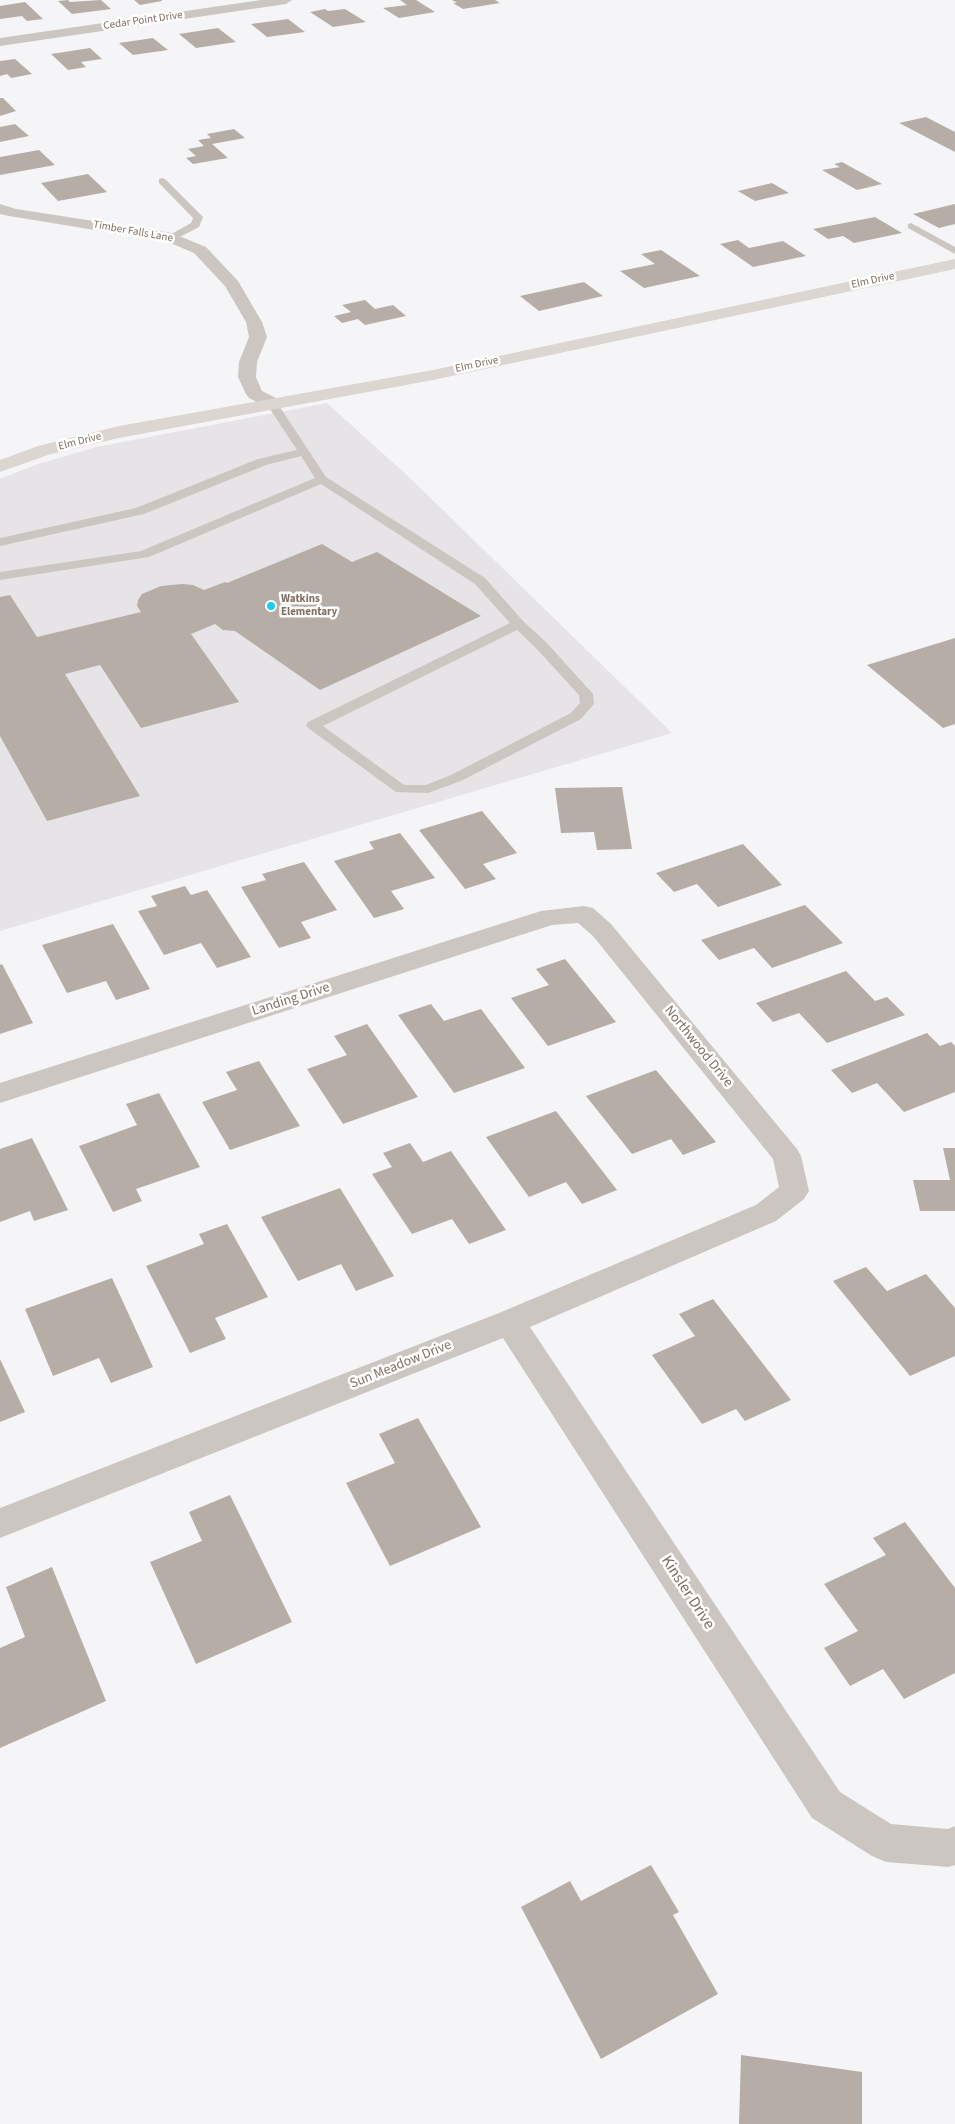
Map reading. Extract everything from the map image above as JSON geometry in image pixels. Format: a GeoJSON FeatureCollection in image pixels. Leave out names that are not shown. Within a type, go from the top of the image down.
{"type":"FeatureCollection","features":[{"type":"Feature","properties":{"kind":"street"},"geometry":{"type":"LineString","coordinates":[[219,0],[230,8]]}},
{"type":"Feature","properties":{"kind":"street","name":"Cedar Point Drive"},"geometry":{"type":"LineString","coordinates":[[0,42],[286,0]]}},
{"type":"Feature","properties":{"kind":"street","name":"Timber Falls Lane"},"geometry":{"type":"LineString","coordinates":[[0,209],[14,213],[172,238],[200,250],[232,284],[254,322],[258,336],[248,362],[247,377],[255,394],[272,403]]}},
{"type":"Feature","properties":{"kind":"street","name":"Elm Drive"},"geometry":{"type":"LineString","coordinates":[[0,466],[44,450],[119,432],[433,375],[955,264]]}},
{"type":"Feature","properties":{"kind":"street","name":"Landing Drive"},"geometry":{"type":"LineString","coordinates":[[0,1093],[550,917],[584,914]]}},
{"type":"Feature","properties":{"kind":"street","name":"Northwood Drive"},"geometry":{"type":"LineString","coordinates":[[584,914],[602,930],[786,1156],[794,1191]]}},
{"type":"Feature","properties":{"kind":"street","name":"Sun Meadow Drive"},"geometry":{"type":"LineString","coordinates":[[0,1523],[510,1322],[766,1213],[794,1191]]}},
{"type":"Feature","properties":{"kind":"street","name":"Kinsler Drive"},"geometry":{"type":"LineString","coordinates":[[510,1322],[826,1806],[886,1844],[949,1848],[955,1845]]}},
{"type":"Feature","properties":{"kind":"lane"},"geometry":{"type":"LineString","coordinates":[[162,181],[198,217],[196,225],[172,238]]}},
{"type":"Feature","properties":{"kind":"lane"},"geometry":{"type":"LineString","coordinates":[[911,226],[955,251]]}},
{"type":"Feature","properties":{"kind":"lane"},"geometry":{"type":"LineString","coordinates":[[272,403],[322,479],[480,581],[518,624],[540,644],[586,694],[586,704],[576,716],[456,778],[428,788],[401,789],[313,725],[518,624]]}},
{"type":"Feature","properties":{"kind":"lane"},"geometry":{"type":"LineString","coordinates":[[0,542],[140,511],[262,462],[304,452]]}},
{"type":"Feature","properties":{"kind":"lane"},"geometry":{"type":"LineString","coordinates":[[0,576],[144,554],[322,479]]}},
{"type":"Feature","properties":{"kind":"shaded area","name":"Watkins Elementary"},"geometry":{"type":"Polygon","coordinates":[[[327,403],[410,478],[672,733],[0,931],[0,479],[35,465],[96,447],[327,403]]]}},
{"type":"Feature","properties":{"kind":"building"},"geometry":{"type":"Polygon","coordinates":[[[68,0],[70,2],[101,0],[111,9],[72,14],[58,1],[68,0]]]}},
{"type":"Feature","properties":{"kind":"building"},"geometry":{"type":"Polygon","coordinates":[[[134,0],[162,0],[162,1],[140,5],[134,0]]]}},
{"type":"Feature","properties":{"kind":"building"},"geometry":{"type":"Polygon","coordinates":[[[400,0],[416,0],[435,12],[399,18],[383,8],[407,5],[400,0]]]}},
{"type":"Feature","properties":{"kind":"building"},"geometry":{"type":"Polygon","coordinates":[[[452,0],[495,0],[500,3],[463,9],[453,3],[457,3],[452,0]]]}},
{"type":"Feature","properties":{"kind":"building"},"geometry":{"type":"Polygon","coordinates":[[[25,2],[43,19],[27,21],[22,16],[0,19],[0,6],[25,2]]]}},
{"type":"Feature","properties":{"kind":"building"},"geometry":{"type":"Polygon","coordinates":[[[325,9],[328,11],[345,9],[366,22],[333,27],[310,12],[325,9]]]}},
{"type":"Feature","properties":{"kind":"building"},"geometry":{"type":"Polygon","coordinates":[[[288,19],[305,32],[267,37],[251,24],[288,19]]]}},
{"type":"Feature","properties":{"kind":"building"},"geometry":{"type":"Polygon","coordinates":[[[218,28],[236,42],[196,48],[179,34],[218,28]]]}},
{"type":"Feature","properties":{"kind":"building"},"geometry":{"type":"Polygon","coordinates":[[[153,38],[168,50],[133,55],[119,43],[153,38]]]}},
{"type":"Feature","properties":{"kind":"building"},"geometry":{"type":"Polygon","coordinates":[[[90,48],[102,59],[81,62],[86,67],[68,70],[51,54],[90,48]]]}},
{"type":"Feature","properties":{"kind":"building"},"geometry":{"type":"Polygon","coordinates":[[[15,59],[32,74],[11,78],[7,74],[0,76],[0,61],[15,59]]]}},
{"type":"Feature","properties":{"kind":"building"},"geometry":{"type":"Polygon","coordinates":[[[0,98],[3,98],[16,111],[0,116],[0,98]]]}},
{"type":"Feature","properties":{"kind":"building"},"geometry":{"type":"Polygon","coordinates":[[[926,117],[955,132],[955,152],[899,123],[926,117]]]}},
{"type":"Feature","properties":{"kind":"building"},"geometry":{"type":"Polygon","coordinates":[[[15,124],[29,136],[0,142],[0,127],[15,124]]]}},
{"type":"Feature","properties":{"kind":"building"},"geometry":{"type":"Polygon","coordinates":[[[234,129],[245,138],[212,144],[228,158],[193,164],[186,158],[196,156],[188,149],[204,146],[198,140],[211,138],[207,134],[234,129]]]}},
{"type":"Feature","properties":{"kind":"building"},"geometry":{"type":"Polygon","coordinates":[[[39,150],[55,165],[0,175],[0,157],[39,150]]]}},
{"type":"Feature","properties":{"kind":"building"},"geometry":{"type":"Polygon","coordinates":[[[842,162],[882,184],[857,190],[822,170],[840,167],[834,164],[842,162]]]}},
{"type":"Feature","properties":{"kind":"building"},"geometry":{"type":"Polygon","coordinates":[[[88,174],[107,192],[58,201],[41,183],[88,174]]]}},
{"type":"Feature","properties":{"kind":"building"},"geometry":{"type":"Polygon","coordinates":[[[772,183],[789,193],[755,201],[738,191],[772,183]]]}},
{"type":"Feature","properties":{"kind":"building"},"geometry":{"type":"Polygon","coordinates":[[[955,204],[955,224],[939,228],[913,214],[955,204]]]}},
{"type":"Feature","properties":{"kind":"building"},"geometry":{"type":"Polygon","coordinates":[[[875,217],[902,233],[854,243],[843,236],[828,239],[813,229],[875,217]]]}},
{"type":"Feature","properties":{"kind":"building"},"geometry":{"type":"Polygon","coordinates":[[[738,240],[749,248],[783,241],[806,256],[753,267],[720,244],[738,240]]]}},
{"type":"Feature","properties":{"kind":"building"},"geometry":{"type":"Polygon","coordinates":[[[661,250],[700,276],[644,288],[620,271],[655,264],[641,254],[661,250]]]}},
{"type":"Feature","properties":{"kind":"building"},"geometry":{"type":"Polygon","coordinates":[[[584,282],[603,296],[539,311],[520,296],[584,282]]]}},
{"type":"Feature","properties":{"kind":"building"},"geometry":{"type":"Polygon","coordinates":[[[365,300],[375,309],[393,305],[406,316],[365,325],[358,319],[342,323],[334,316],[351,312],[342,305],[365,300]]]}},
{"type":"Feature","properties":{"kind":"building"},"geometry":{"type":"Polygon","coordinates":[[[322,544],[352,562],[377,552],[481,616],[320,690],[235,631],[223,630],[215,624],[191,634],[239,702],[141,728],[100,665],[65,674],[140,796],[47,821],[0,736],[0,597],[10,595],[37,637],[141,612],[137,606],[142,594],[161,586],[193,585],[204,590],[225,582],[227,583],[322,544]]]}},
{"type":"Feature","properties":{"kind":"building"},"geometry":{"type":"Polygon","coordinates":[[[955,638],[955,724],[943,728],[867,665],[955,638]]]}},
{"type":"Feature","properties":{"kind":"building"},"geometry":{"type":"Polygon","coordinates":[[[622,787],[632,849],[597,850],[594,832],[561,833],[555,788],[622,787]]]}},
{"type":"Feature","properties":{"kind":"building"},"geometry":{"type":"Polygon","coordinates":[[[482,811],[517,853],[483,864],[496,879],[465,889],[419,830],[482,811]]]}},
{"type":"Feature","properties":{"kind":"building"},"geometry":{"type":"Polygon","coordinates":[[[400,833],[435,878],[391,891],[404,909],[374,918],[334,861],[374,849],[369,842],[400,833]]]}},
{"type":"Feature","properties":{"kind":"building"},"geometry":{"type":"Polygon","coordinates":[[[743,844],[782,885],[718,907],[697,884],[674,892],[656,873],[743,844]]]}},
{"type":"Feature","properties":{"kind":"building"},"geometry":{"type":"Polygon","coordinates":[[[304,862],[337,910],[301,922],[311,938],[279,948],[241,887],[266,880],[262,874],[304,862]]]}},
{"type":"Feature","properties":{"kind":"building"},"geometry":{"type":"Polygon","coordinates":[[[185,886],[191,895],[207,890],[251,957],[217,968],[201,943],[164,955],[138,911],[157,906],[151,896],[185,886]]]}},
{"type":"Feature","properties":{"kind":"building"},"geometry":{"type":"Polygon","coordinates":[[[805,905],[843,943],[772,968],[754,948],[719,960],[701,940],[805,905]]]}},
{"type":"Feature","properties":{"kind":"building"},"geometry":{"type":"Polygon","coordinates":[[[113,924],[150,989],[116,1000],[106,981],[67,993],[42,945],[113,924]]]}},
{"type":"Feature","properties":{"kind":"building"},"geometry":{"type":"Polygon","coordinates":[[[565,959],[616,1022],[548,1046],[511,998],[549,985],[536,969],[565,959]]]}},
{"type":"Feature","properties":{"kind":"building"},"geometry":{"type":"Polygon","coordinates":[[[2,964],[33,1023],[0,1034],[0,965],[2,964]]]}},
{"type":"Feature","properties":{"kind":"building"},"geometry":{"type":"Polygon","coordinates":[[[846,971],[875,1001],[887,997],[905,1015],[827,1043],[799,1013],[773,1022],[756,1003],[846,971]]]}},
{"type":"Feature","properties":{"kind":"building"},"geometry":{"type":"Polygon","coordinates":[[[431,1004],[444,1021],[481,1009],[525,1068],[454,1093],[398,1015],[431,1004]]]}},
{"type":"Feature","properties":{"kind":"building"},"geometry":{"type":"Polygon","coordinates":[[[367,1024],[418,1097],[343,1124],[307,1069],[347,1055],[334,1036],[367,1024]]]}},
{"type":"Feature","properties":{"kind":"building"},"geometry":{"type":"Polygon","coordinates":[[[927,1033],[940,1046],[951,1042],[955,1046],[955,1092],[904,1112],[877,1083],[852,1093],[831,1070],[927,1033]]]}},
{"type":"Feature","properties":{"kind":"building"},"geometry":{"type":"Polygon","coordinates":[[[259,1061],[300,1126],[230,1150],[202,1102],[237,1090],[226,1072],[259,1061]]]}},
{"type":"Feature","properties":{"kind":"building"},"geometry":{"type":"Polygon","coordinates":[[[656,1070],[716,1142],[683,1155],[671,1139],[632,1154],[586,1096],[656,1070]]]}},
{"type":"Feature","properties":{"kind":"building"},"geometry":{"type":"Polygon","coordinates":[[[159,1093],[200,1167],[136,1189],[142,1201],[113,1212],[79,1146],[137,1125],[126,1104],[159,1093]]]}},
{"type":"Feature","properties":{"kind":"building"},"geometry":{"type":"Polygon","coordinates":[[[556,1111],[617,1190],[582,1204],[566,1182],[529,1197],[486,1137],[556,1111]]]}},
{"type":"Feature","properties":{"kind":"building"},"geometry":{"type":"Polygon","coordinates":[[[32,1138],[68,1210],[34,1221],[30,1211],[0,1222],[0,1149],[32,1138]]]}},
{"type":"Feature","properties":{"kind":"building"},"geometry":{"type":"Polygon","coordinates":[[[410,1143],[423,1162],[451,1151],[506,1230],[469,1244],[452,1219],[412,1234],[372,1174],[392,1167],[383,1153],[410,1143]]]}},
{"type":"Feature","properties":{"kind":"building"},"geometry":{"type":"Polygon","coordinates":[[[943,1148],[955,1148],[955,1211],[920,1211],[913,1180],[950,1180],[943,1148]]]}},
{"type":"Feature","properties":{"kind":"building"},"geometry":{"type":"Polygon","coordinates":[[[340,1188],[394,1276],[356,1291],[341,1264],[298,1281],[261,1217],[340,1188]]]}},
{"type":"Feature","properties":{"kind":"building"},"geometry":{"type":"Polygon","coordinates":[[[227,1224],[268,1297],[215,1318],[226,1339],[190,1353],[146,1266],[204,1244],[199,1234],[227,1224]]]}},
{"type":"Feature","properties":{"kind":"building"},"geometry":{"type":"Polygon","coordinates":[[[866,1267],[887,1291],[926,1274],[955,1308],[955,1356],[910,1376],[833,1281],[866,1267]]]}},
{"type":"Feature","properties":{"kind":"building"},"geometry":{"type":"Polygon","coordinates":[[[112,1278],[153,1367],[111,1383],[99,1358],[53,1376],[25,1309],[112,1278]]]}},
{"type":"Feature","properties":{"kind":"building"},"geometry":{"type":"Polygon","coordinates":[[[713,1299],[791,1400],[745,1421],[736,1409],[702,1424],[652,1355],[695,1336],[679,1314],[713,1299]]]}},
{"type":"Feature","properties":{"kind":"building"},"geometry":{"type":"Polygon","coordinates":[[[0,1359],[25,1412],[0,1422],[0,1359]]]}},
{"type":"Feature","properties":{"kind":"building"},"geometry":{"type":"Polygon","coordinates":[[[418,1418],[481,1527],[390,1566],[346,1483],[395,1463],[379,1434],[418,1418]]]}},
{"type":"Feature","properties":{"kind":"building"},"geometry":{"type":"Polygon","coordinates":[[[230,1495],[292,1622],[196,1664],[150,1562],[202,1541],[189,1512],[230,1495]]]}},
{"type":"Feature","properties":{"kind":"building"},"geometry":{"type":"Polygon","coordinates":[[[905,1522],[955,1588],[955,1673],[904,1699],[883,1669],[850,1686],[824,1648],[858,1631],[824,1584],[886,1555],[873,1538],[905,1522]]]}},
{"type":"Feature","properties":{"kind":"building"},"geometry":{"type":"Polygon","coordinates":[[[52,1567],[106,1701],[0,1748],[0,1648],[25,1637],[6,1587],[52,1567]]]}},
{"type":"Feature","properties":{"kind":"building"},"geometry":{"type":"Polygon","coordinates":[[[651,1865],[679,1912],[673,1915],[718,1994],[601,2059],[521,1907],[570,1881],[581,1901],[651,1865]]]}},
{"type":"Feature","properties":{"kind":"building"},"geometry":{"type":"Polygon","coordinates":[[[741,2055],[862,2072],[862,2124],[739,2124],[741,2055]]]}},
{"type":"Feature","properties":{"kind":"place","name":"Watkins Elementary"},"geometry":{"type":"Point","coordinates":[271,606]}}]}
